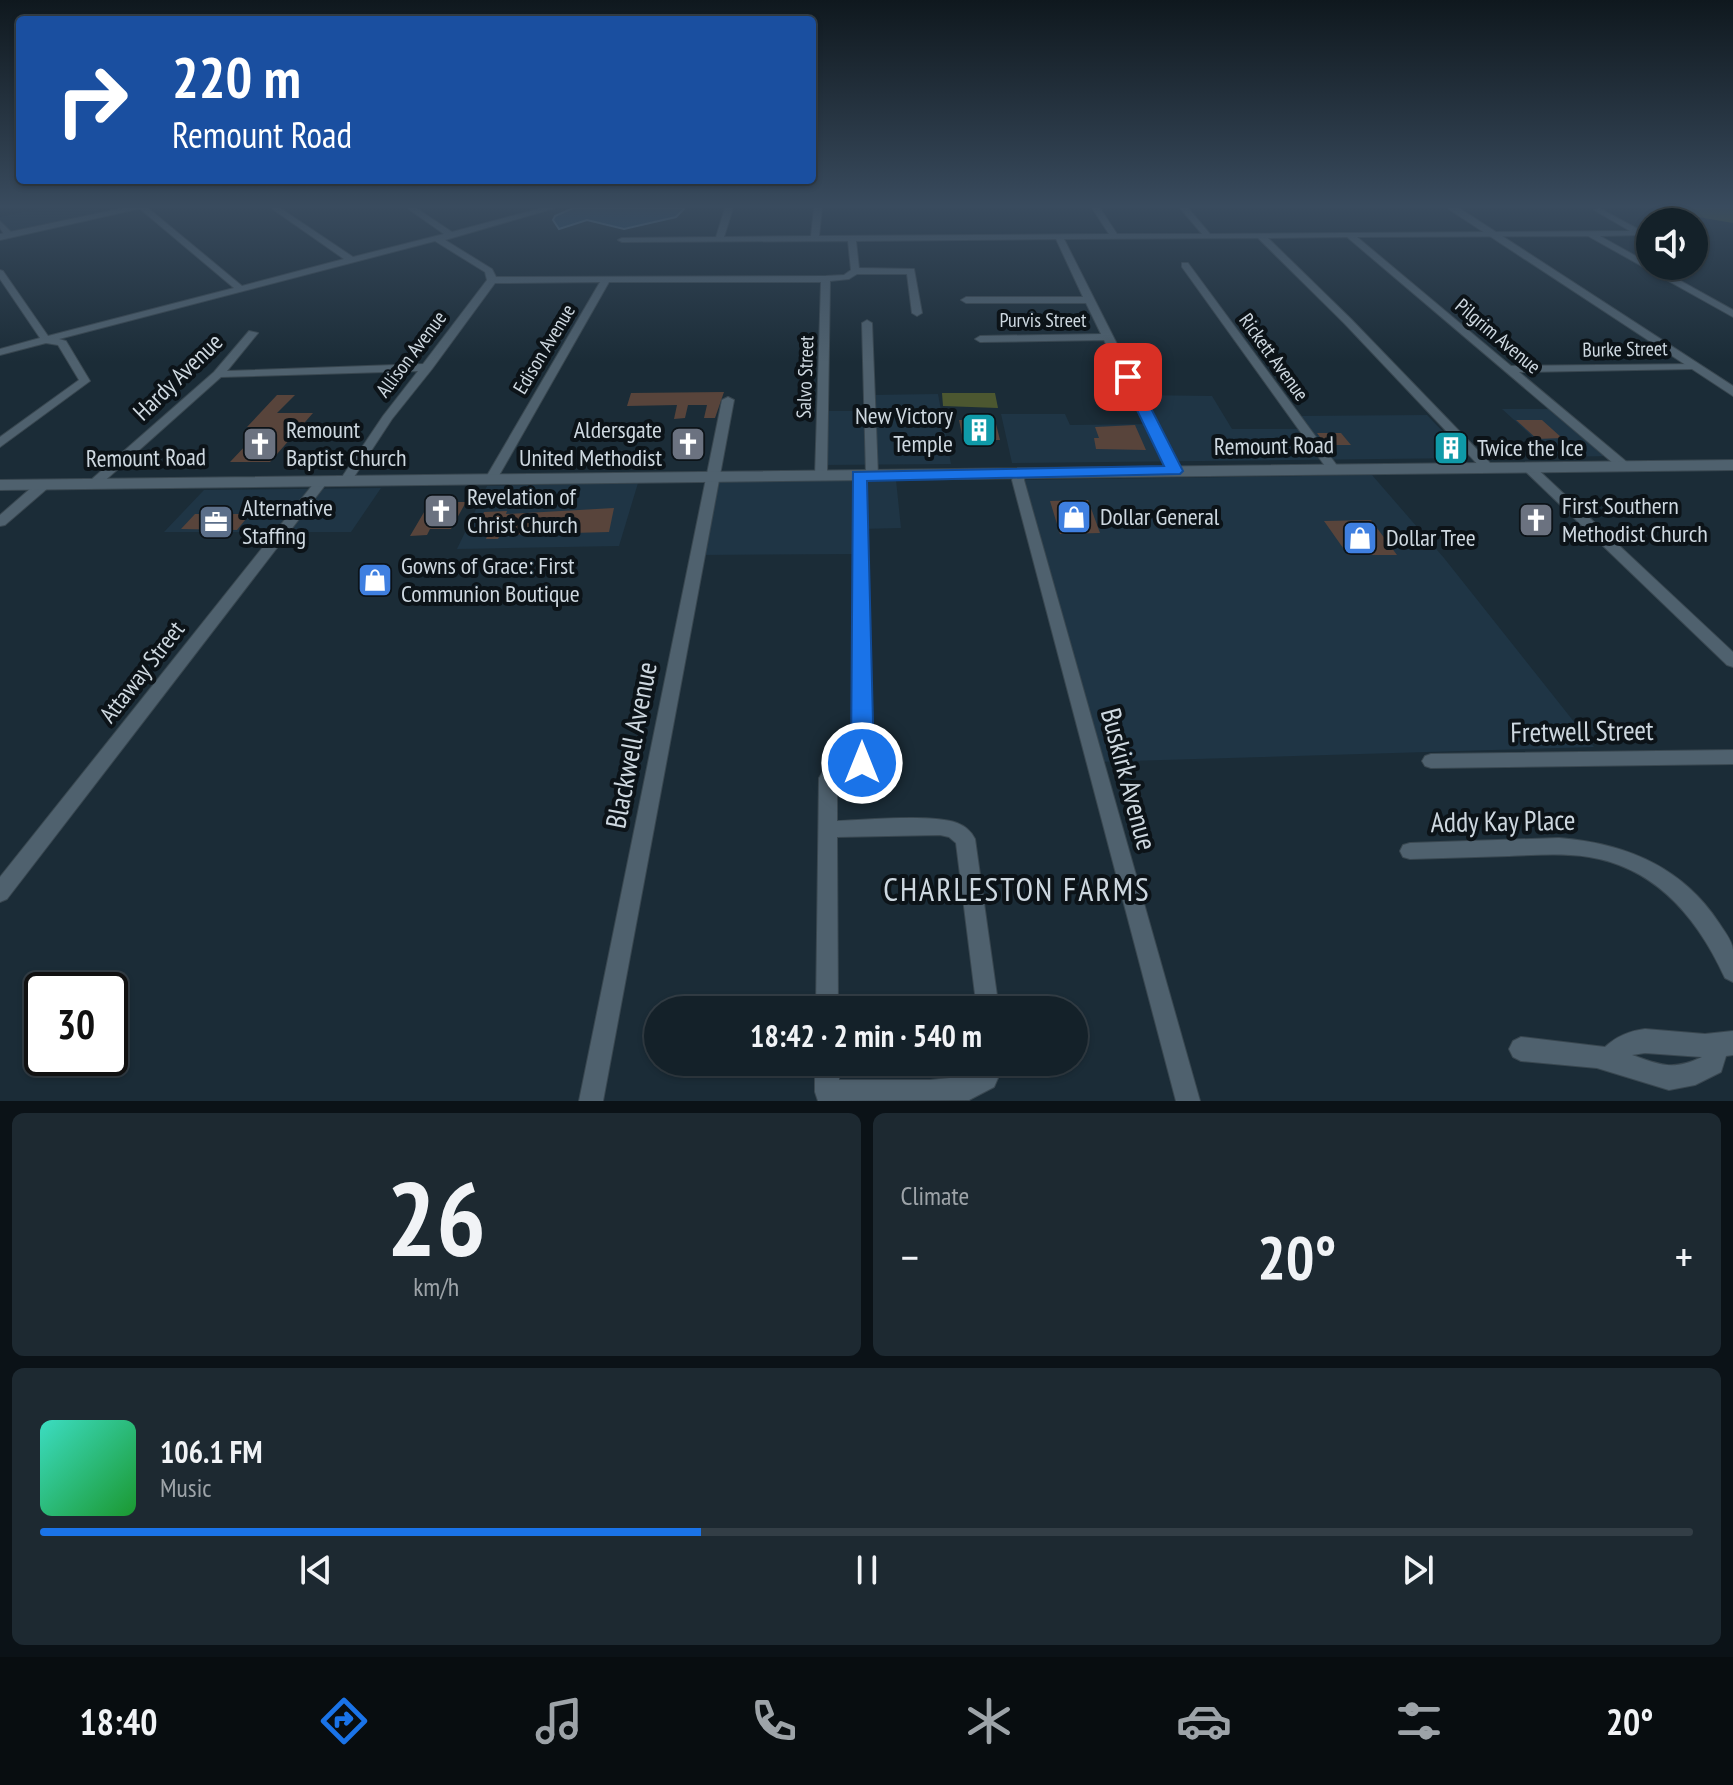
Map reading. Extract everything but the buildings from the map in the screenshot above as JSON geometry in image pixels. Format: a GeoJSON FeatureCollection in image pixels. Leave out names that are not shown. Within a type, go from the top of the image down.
{"type":"FeatureCollection","features":[{"type":"Feature","properties":{"kind":"main road"},"geometry":{"type":"LineString","coordinates":[[1531,259],[1733,392]]}},
{"type":"Feature","properties":{"kind":"main road","name":"Remount Road"},"geometry":{"type":"LineString","coordinates":[[0,485],[1733,465]]}},
{"type":"Feature","properties":{"kind":"street"},"geometry":{"type":"LineString","coordinates":[[203,259],[240,289]]}},
{"type":"Feature","properties":{"kind":"street"},"geometry":{"type":"LineString","coordinates":[[470,259],[489,271],[492,280],[826,279],[846,277],[855,271],[911,271],[917,313]]}},
{"type":"Feature","properties":{"kind":"street"},"geometry":{"type":"LineString","coordinates":[[854,259],[855,271]]}},
{"type":"Feature","properties":{"kind":"street"},"geometry":{"type":"LineString","coordinates":[[1069,259],[1175,471]]}},
{"type":"Feature","properties":{"kind":"street"},"geometry":{"type":"LineString","coordinates":[[1287,259],[1318,288],[1386,364],[1488,468]]}},
{"type":"Feature","properties":{"kind":"street","name":"Pilgrim Avenue"},"geometry":{"type":"LineString","coordinates":[[1378,259],[1624,466]]}},
{"type":"Feature","properties":{"kind":"street"},"geometry":{"type":"LineString","coordinates":[[1635,259],[1733,314]]}},
{"type":"Feature","properties":{"kind":"street"},"geometry":{"type":"LineString","coordinates":[[0,352],[351,260]]}},
{"type":"Feature","properties":{"kind":"street","name":"Rickett Avenue"},"geometry":{"type":"LineString","coordinates":[[1185,265],[1334,470]]}},
{"type":"Feature","properties":{"kind":"street"},"geometry":{"type":"LineString","coordinates":[[0,273],[46,340],[62,343],[85,381],[0,443]]}},
{"type":"Feature","properties":{"kind":"street","name":"Salvo Street"},"geometry":{"type":"LineString","coordinates":[[821,476],[826,279]]}},
{"type":"Feature","properties":{"kind":"street","name":"Allison Avenue"},"geometry":{"type":"LineString","coordinates":[[346,480],[387,418],[492,280]]}},
{"type":"Feature","properties":{"kind":"street","name":"Edison Avenue"},"geometry":{"type":"LineString","coordinates":[[491,479],[606,280]]}},
{"type":"Feature","properties":{"kind":"street","name":"Purvis Street"},"geometry":{"type":"LineString","coordinates":[[966,300],[1087,300]]}},
{"type":"Feature","properties":{"kind":"street"},"geometry":{"type":"LineString","coordinates":[[862,763],[867,323]]}},
{"type":"Feature","properties":{"kind":"street","name":"Hardy Avenue"},"geometry":{"type":"LineString","coordinates":[[96,482],[218,374],[253,333]]}},
{"type":"Feature","properties":{"kind":"street","name":"Purvis Street"},"geometry":{"type":"LineString","coordinates":[[980,339],[1107,337]]}},
{"type":"Feature","properties":{"kind":"street","name":"Burke Street"},"geometry":{"type":"LineString","coordinates":[[1510,369],[1693,366]]}},
{"type":"Feature","properties":{"kind":"street"},"geometry":{"type":"LineString","coordinates":[[218,374],[428,367]]}},
{"type":"Feature","properties":{"kind":"street","name":"Blackwell Avenue"},"geometry":{"type":"LineString","coordinates":[[591,1101],[728,400]]}},
{"type":"Feature","properties":{"kind":"street"},"geometry":{"type":"LineString","coordinates":[[1528,467],[1733,661]]}},
{"type":"Feature","properties":{"kind":"street","name":"Buskirk Avenue"},"geometry":{"type":"LineString","coordinates":[[1020,473],[1018,480],[1188,1101]]}},
{"type":"Feature","properties":{"kind":"street","name":"Attaway Street"},"geometry":{"type":"LineString","coordinates":[[0,893],[322,481]]}},
{"type":"Feature","properties":{"kind":"street"},"geometry":{"type":"LineString","coordinates":[[0,522],[44,484]]}},
{"type":"Feature","properties":{"kind":"street","name":"Fretwell Street"},"geometry":{"type":"LineString","coordinates":[[1431,761],[1733,757]]}},
{"type":"Feature","properties":{"kind":"street"},"geometry":{"type":"LineString","coordinates":[[827,996],[828,778]]}},
{"type":"Feature","properties":{"kind":"street"},"geometry":{"type":"LineString","coordinates":[[828,829],[940,827],[954,830],[965,839],[986,996]]}},
{"type":"Feature","properties":{"kind":"street","name":"Addy Kay Place"},"geometry":{"type":"LineString","coordinates":[[1410,851],[1583,846],[1616,854],[1655,872],[1688,897],[1721,940],[1733,971]]}},
{"type":"Feature","properties":{"kind":"street"},"geometry":{"type":"LineString","coordinates":[[1609,1059],[1626,1044],[1653,1040],[1679,1046],[1725,1046]]}},
{"type":"Feature","properties":{"kind":"street"},"geometry":{"type":"LineString","coordinates":[[1521,1049],[1609,1059],[1666,1080],[1690,1076],[1713,1064],[1725,1046]]}},
{"type":"Feature","properties":{"kind":"street"},"geometry":{"type":"LineString","coordinates":[[828,1076],[829,1097],[971,1087],[988,1076]]}},
{"type":"Feature","properties":{"kind":"shaded area"},"geometry":{"type":"Polygon","coordinates":[[[938,394],[951,464],[821,465],[821,411],[870,411],[870,395],[938,394]]]}},
{"type":"Feature","properties":{"kind":"shaded area"},"geometry":{"type":"Polygon","coordinates":[[[1139,395],[1212,396],[1232,429],[1303,429],[1295,416],[1427,415],[1468,458],[1012,463],[1001,414],[1065,414],[1070,425],[1152,424],[1139,395]]]}},
{"type":"Feature","properties":{"kind":"shaded area"},"geometry":{"type":"Polygon","coordinates":[[[1502,409],[1557,409],[1613,456],[1555,457],[1502,409]]]}},
{"type":"Feature","properties":{"kind":"shaded area"},"geometry":{"type":"Polygon","coordinates":[[[1372,475],[1444,558],[1594,747],[1095,762],[1018,480],[1372,475]]]}},
{"type":"Feature","properties":{"kind":"shaded area"},"geometry":{"type":"Polygon","coordinates":[[[896,480],[901,528],[861,529],[861,554],[696,555],[711,482],[896,480]]]}},
{"type":"Feature","properties":{"kind":"shaded area"},"geometry":{"type":"Polygon","coordinates":[[[638,483],[619,546],[457,549],[487,486],[638,483]]]}},
{"type":"Feature","properties":{"kind":"shaded area"},"geometry":{"type":"Polygon","coordinates":[[[381,488],[351,532],[164,532],[204,490],[381,488]]]}},
{"type":"Feature","properties":{"kind":"green space"},"geometry":{"type":"Polygon","coordinates":[[[942,393],[995,393],[998,408],[943,406],[942,393]]]}},
{"type":"Feature","properties":{"kind":"place","name":"New Victory Temple"},"geometry":{"type":"Point","coordinates":[979,430]}},
{"type":"Feature","properties":{"kind":"place","name":"Remount Baptist Church"},"geometry":{"type":"Point","coordinates":[260,444]}},
{"type":"Feature","properties":{"kind":"place","name":"Aldersgate United Methodist"},"geometry":{"type":"Point","coordinates":[688,444]}},
{"type":"Feature","properties":{"kind":"place","name":"Twice the Ice"},"geometry":{"type":"Point","coordinates":[1451,448]}},
{"type":"Feature","properties":{"kind":"place","name":"Revelation of Christ Church"},"geometry":{"type":"Point","coordinates":[441,511]}},
{"type":"Feature","properties":{"kind":"place","name":"Dollar General"},"geometry":{"type":"Point","coordinates":[1074,517]}},
{"type":"Feature","properties":{"kind":"place","name":"First Southern Methodist Church"},"geometry":{"type":"Point","coordinates":[1536,520]}},
{"type":"Feature","properties":{"kind":"place","name":"Alternative Staffing"},"geometry":{"type":"Point","coordinates":[216,522]}},
{"type":"Feature","properties":{"kind":"place","name":"Dollar Tree"},"geometry":{"type":"Point","coordinates":[1360,538]}},
{"type":"Feature","properties":{"kind":"place","name":"Gowns of Grace: First Communion Boutique"},"geometry":{"type":"Point","coordinates":[375,580]}},
{"type":"Feature","properties":{"kind":"district","name":"CHARLESTON FARMS"},"geometry":{"type":"Point","coordinates":[1017,890]}},
{"type":"Feature","properties":{"kind":"route"},"geometry":{"type":"LineString","coordinates":[[862,763],[859,476],[1175,471],[1128,377]]}}]}
